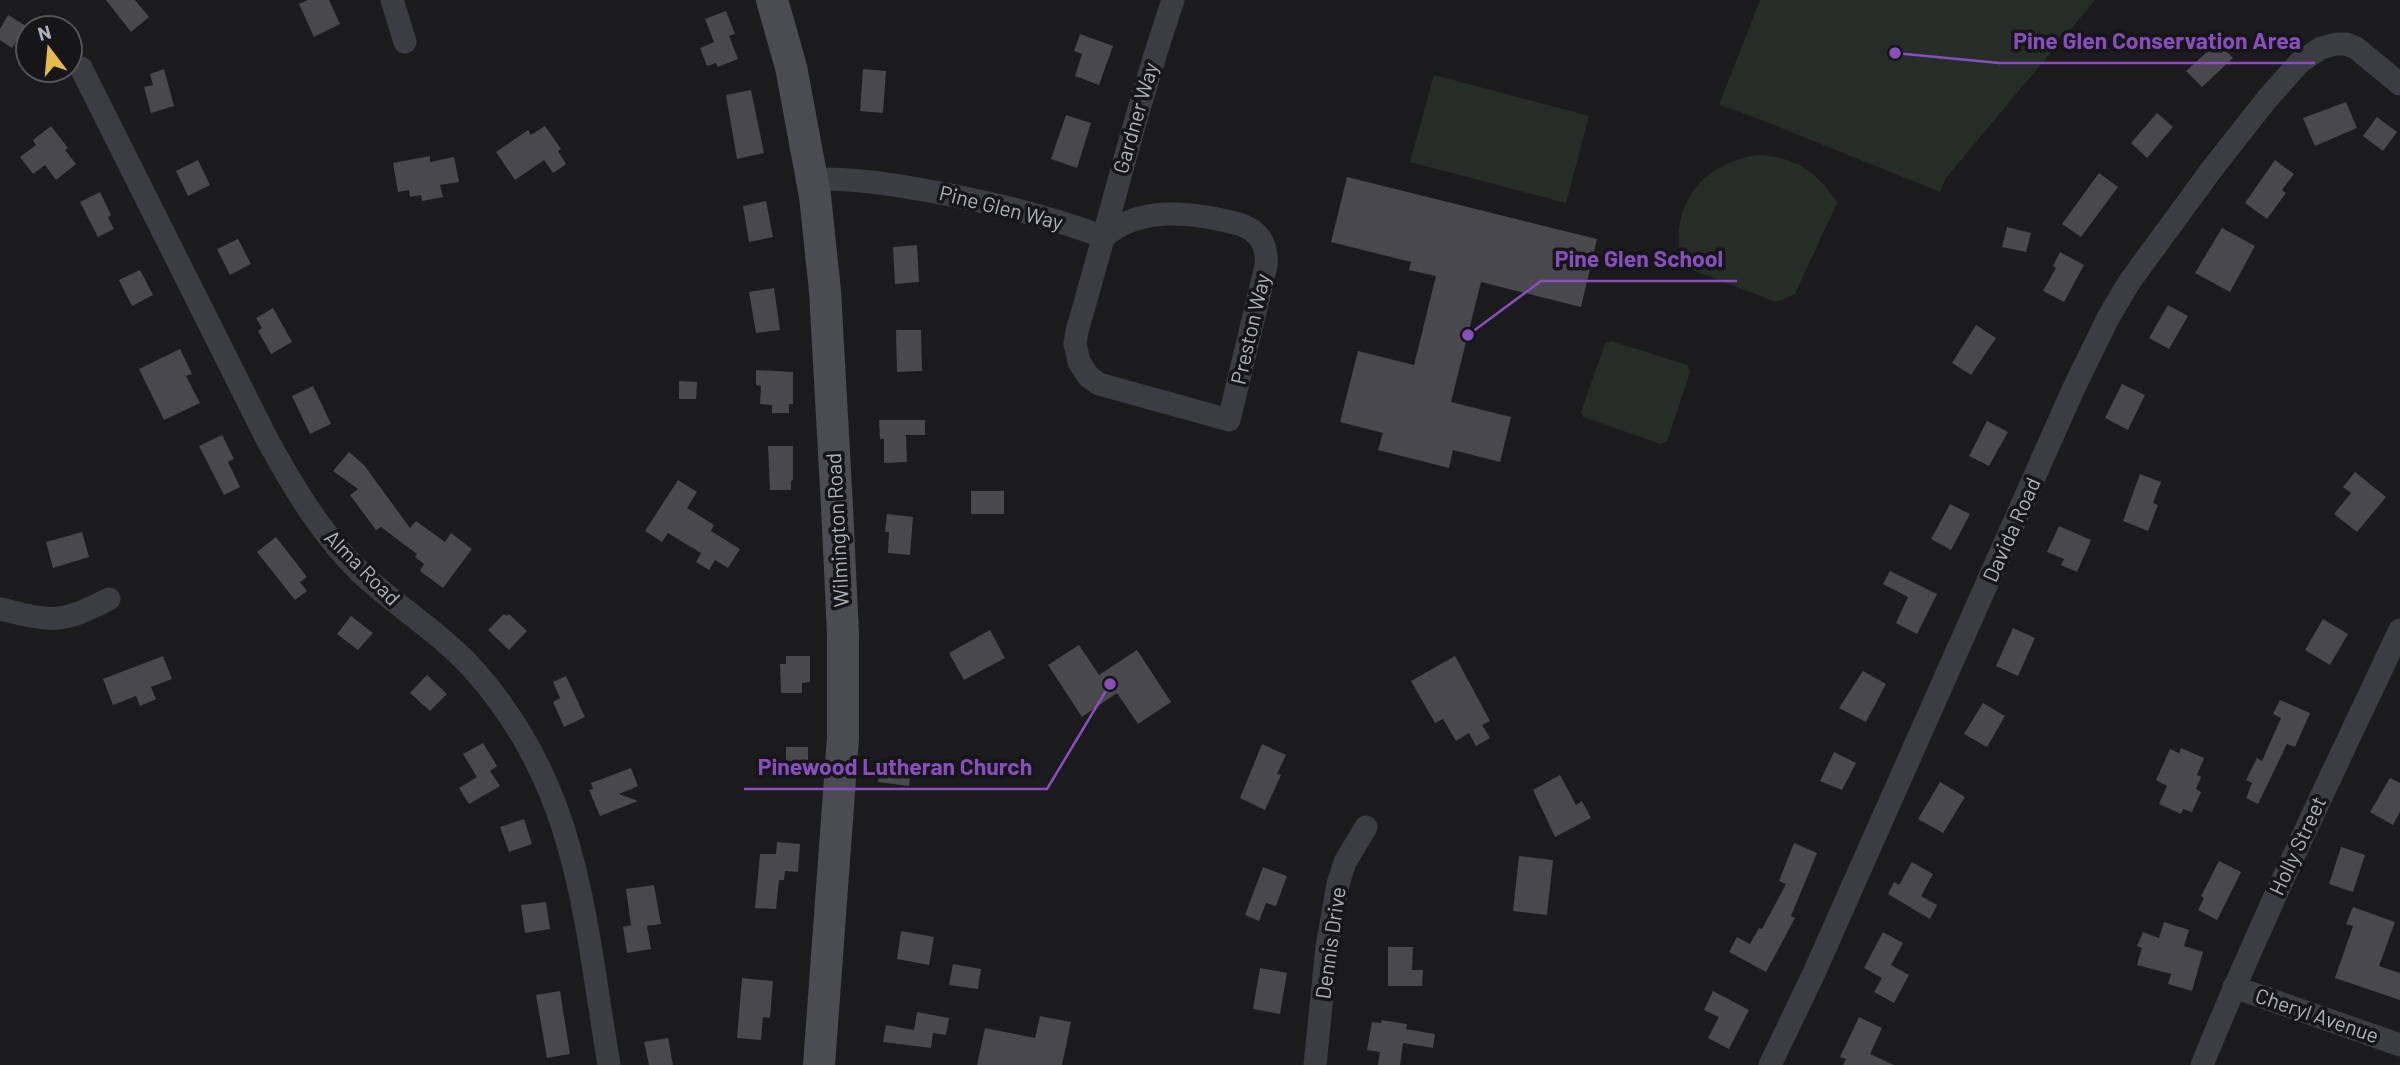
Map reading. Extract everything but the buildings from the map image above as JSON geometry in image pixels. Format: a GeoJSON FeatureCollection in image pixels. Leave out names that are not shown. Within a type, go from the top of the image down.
{"type":"FeatureCollection","features":[{"type":"Feature","properties":{"kind":"main road","name":"Wilmington Road"},"geometry":{"type":"LineString","coordinates":[[772,0],[791,67],[812,178],[826,304],[837,507],[844,676],[839,808],[819,1065]]}},
{"type":"Feature","properties":{"kind":"street"},"geometry":{"type":"LineString","coordinates":[[392,0],[405,41]]}},
{"type":"Feature","properties":{"kind":"street","name":"Gardner Way"},"geometry":{"type":"LineString","coordinates":[[1104,237],[1152,62],[1173,0]]}},
{"type":"Feature","properties":{"kind":"street","name":"Davida Road"},"geometry":{"type":"LineString","coordinates":[[1770,1065],[1814,973],[2072,392],[2108,318],[2156,244],[2267,99],[2312,52],[2341,44],[2356,48],[2400,84]]}},
{"type":"Feature","properties":{"kind":"street","name":"Alma Road"},"geometry":{"type":"LineString","coordinates":[[84,74],[267,439],[306,506],[331,540],[363,575],[456,651],[473,669],[520,731],[532,752],[563,822],[575,866],[609,1065]]}},
{"type":"Feature","properties":{"kind":"street","name":"Pine Glen Way"},"geometry":{"type":"LineString","coordinates":[[812,178],[873,181],[963,197],[1022,209],[1104,237]]}},
{"type":"Feature","properties":{"kind":"street","name":"Preston Way"},"geometry":{"type":"LineString","coordinates":[[1177,213],[1247,226],[1259,236],[1266,250],[1266,266],[1229,420],[1104,387],[1094,381],[1082,367],[1077,356],[1076,337],[1104,237],[1111,230],[1134,220],[1177,213]]}},
{"type":"Feature","properties":{"kind":"street"},"geometry":{"type":"LineString","coordinates":[[0,609],[36,618],[60,619],[78,615],[109,599]]}},
{"type":"Feature","properties":{"kind":"street","name":"Holly Street"},"geometry":{"type":"LineString","coordinates":[[2202,1065],[2234,987],[2400,630]]}},
{"type":"Feature","properties":{"kind":"street","name":"Dennis Drive"},"geometry":{"type":"LineString","coordinates":[[1315,1065],[1327,947],[1338,884],[1345,863],[1366,827]]}},
{"type":"Feature","properties":{"kind":"street","name":"Cheryl Avenue"},"geometry":{"type":"LineString","coordinates":[[2234,987],[2400,1045]]}},
{"type":"Feature","properties":{"kind":"shaded area"},"geometry":{"type":"Polygon","coordinates":[[[1760,0],[2095,0],[1946,178],[1940,192],[1719,105],[1760,0]]]}},
{"type":"Feature","properties":{"kind":"shaded area"},"geometry":{"type":"Polygon","coordinates":[[[1434,75],[1589,116],[1566,203],[1410,162],[1434,75]]]}},
{"type":"Feature","properties":{"kind":"shaded area"},"geometry":{"type":"Polygon","coordinates":[[[1758,155],[1794,162],[1804,168],[1822,183],[1837,203],[1795,294],[1776,302],[1682,266],[1679,245],[1684,208],[1704,178],[1737,160],[1758,155]]]}},
{"type":"Feature","properties":{"kind":"shaded area"},"geometry":{"type":"Polygon","coordinates":[[[1611,341],[1687,365],[1690,372],[1667,441],[1661,444],[1583,417],[1581,412],[1605,344],[1611,341]]]}},
{"type":"Feature","properties":{"kind":"place","name":"Pine Glen Conservation Area"},"geometry":{"type":"Point","coordinates":[1895,53]}},
{"type":"Feature","properties":{"kind":"place","name":"Pine Glen School"},"geometry":{"type":"Point","coordinates":[1468,335]}},
{"type":"Feature","properties":{"kind":"place","name":"Pinewood Lutheran Church"},"geometry":{"type":"Point","coordinates":[1110,684]}}]}
